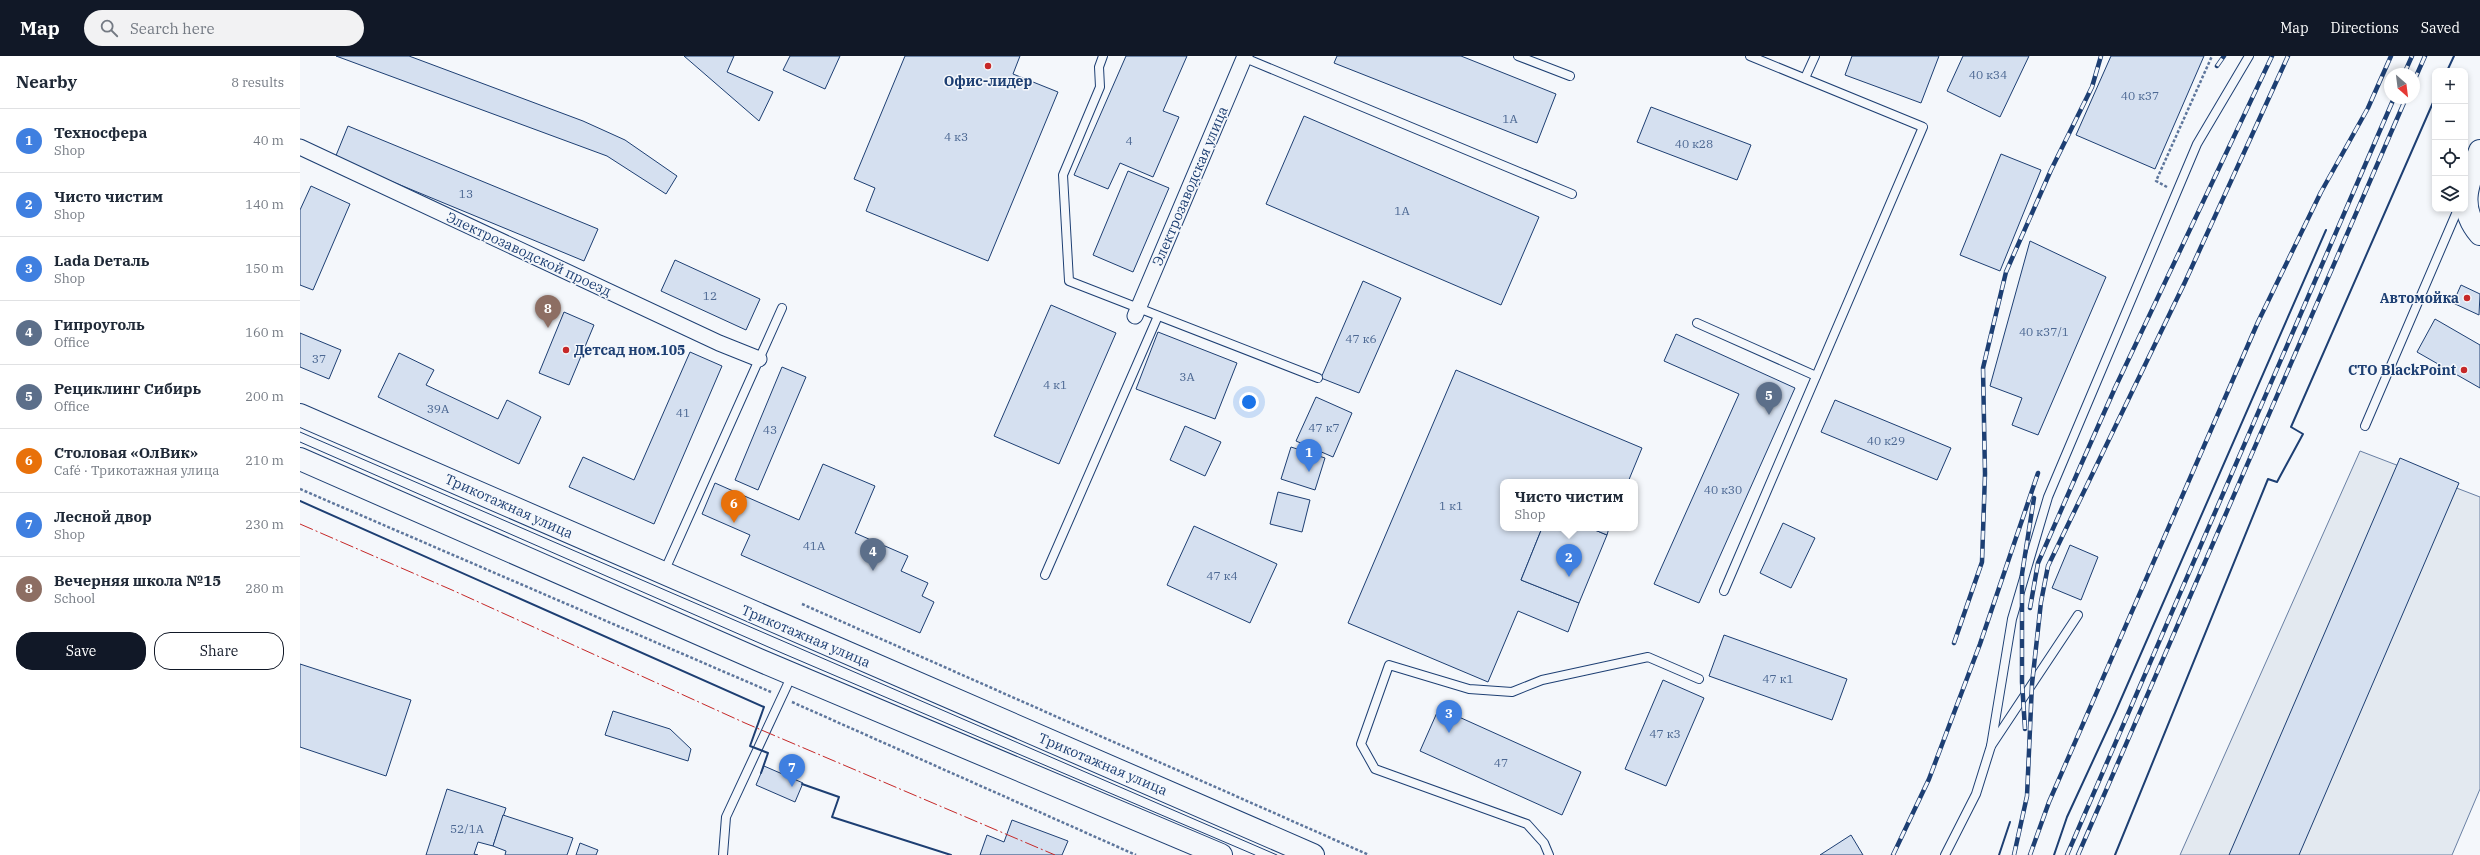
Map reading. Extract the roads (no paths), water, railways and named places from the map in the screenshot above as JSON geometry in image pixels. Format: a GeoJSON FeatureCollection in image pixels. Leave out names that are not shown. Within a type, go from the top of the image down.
{"type":"FeatureCollection","features":[{"type":"Feature","properties":{"kind":"main road"},"geometry":{"type":"LineString","coordinates":[[2468,183],[2480,150]]}},
{"type":"Feature","properties":{"kind":"main road"},"geometry":{"type":"LineString","coordinates":[[2467,212],[2472,225],[2480,234]]}},
{"type":"Feature","properties":{"kind":"main road","name":"Трикотажная улица"},"geometry":{"type":"LineString","coordinates":[[300,415],[1313,855]]}},
{"type":"Feature","properties":{"kind":"main road"},"geometry":{"type":"LineString","coordinates":[[300,459],[792,674],[1221,855]]}},
{"type":"Feature","properties":{"kind":"street","name":"Электрозаводская улица"},"geometry":{"type":"LineString","coordinates":[[1137,312],[1245,57]]}},
{"type":"Feature","properties":{"kind":"street","name":"Электрозаводской проезд"},"geometry":{"type":"LineString","coordinates":[[300,147],[720,343],[760,359]]}},
{"type":"Feature","properties":{"kind":"lane"},"geometry":{"type":"LineString","coordinates":[[1104,56],[1099,67],[1100,87],[1063,175],[1069,281],[1137,312],[1158,316],[1318,378]]}},
{"type":"Feature","properties":{"kind":"lane"},"geometry":{"type":"LineString","coordinates":[[1518,56],[1570,76]]}},
{"type":"Feature","properties":{"kind":"lane"},"geometry":{"type":"LineString","coordinates":[[1724,591],[1923,127],[1750,56]]}},
{"type":"Feature","properties":{"kind":"lane"},"geometry":{"type":"LineString","coordinates":[[1805,78],[1815,56]]}},
{"type":"Feature","properties":{"kind":"lane"},"geometry":{"type":"LineString","coordinates":[[1945,855],[1976,794],[1991,746],[2012,619],[2048,497],[2197,144],[2248,56]]}},
{"type":"Feature","properties":{"kind":"lane"},"geometry":{"type":"LineString","coordinates":[[1245,57],[1572,194]]}},
{"type":"Feature","properties":{"kind":"lane"},"geometry":{"type":"LineString","coordinates":[[2365,426],[2457,212]]}},
{"type":"Feature","properties":{"kind":"lane"},"geometry":{"type":"LineString","coordinates":[[664,574],[782,308]]}},
{"type":"Feature","properties":{"kind":"lane"},"geometry":{"type":"LineString","coordinates":[[1046,574],[1158,316]]}},
{"type":"Feature","properties":{"kind":"lane"},"geometry":{"type":"LineString","coordinates":[[1697,323],[1816,376]]}},
{"type":"Feature","properties":{"kind":"lane"},"geometry":{"type":"LineString","coordinates":[[1991,746],[2078,616]]}},
{"type":"Feature","properties":{"kind":"lane"},"geometry":{"type":"LineString","coordinates":[[1549,855],[1544,843],[1527,824],[1375,769],[1361,744],[1389,665],[1469,689],[1512,692],[1542,680],[1648,657],[1699,679]]}},
{"type":"Feature","properties":{"kind":"lane"},"geometry":{"type":"LineString","coordinates":[[723,855],[726,817],[792,674]]}},
{"type":"Feature","properties":{"kind":"tram line"},"geometry":{"type":"LineString","coordinates":[[300,432],[1277,855]]}},
{"type":"Feature","properties":{"kind":"tram line"},"geometry":{"type":"LineString","coordinates":[[300,442],[782,653],[1255,855]]}},
{"type":"Feature","properties":{"kind":"railway"},"geometry":{"type":"LineString","coordinates":[[1954,643],[1982,562],[1985,474],[1983,368],[2006,272],[2051,170],[2092,87],[2101,56]]}},
{"type":"Feature","properties":{"kind":"railway"},"geometry":{"type":"LineString","coordinates":[[2217,66],[2224,56]]}},
{"type":"Feature","properties":{"kind":"railway"},"geometry":{"type":"LineString","coordinates":[[2030,608],[2038,563],[2080,467],[2115,388],[2272,56]]}},
{"type":"Feature","properties":{"kind":"railway"},"geometry":{"type":"LineString","coordinates":[[2014,855],[2027,796],[2032,684],[2041,602],[2048,566],[2185,282],[2288,56]]}},
{"type":"Feature","properties":{"kind":"railway"},"geometry":{"type":"LineString","coordinates":[[2030,855],[2049,802],[2258,322],[2321,192],[2368,108],[2391,56]]}},
{"type":"Feature","properties":{"kind":"railway"},"geometry":{"type":"LineString","coordinates":[[2407,68],[2412,56]]}},
{"type":"Feature","properties":{"kind":"railway"},"geometry":{"type":"LineString","coordinates":[[2420,68],[2425,56]]}},
{"type":"Feature","properties":{"kind":"railway"},"geometry":{"type":"LineString","coordinates":[[2067,855],[2391,104]]}},
{"type":"Feature","properties":{"kind":"railway"},"geometry":{"type":"LineString","coordinates":[[2078,855],[2403,104]]}},
{"type":"Feature","properties":{"kind":"railway"},"geometry":{"type":"LineString","coordinates":[[1893,855],[1929,779],[1980,644],[2038,473]]}},
{"type":"Feature","properties":{"kind":"railway"},"geometry":{"type":"LineString","coordinates":[[2025,729],[2022,682],[2022,574],[2034,498]]}},
{"type":"Feature","properties":{"kind":"place","name":"Офис-лидер"},"geometry":{"type":"Point","coordinates":[988,66]}},
{"type":"Feature","properties":{"kind":"place","name":"Автомойка"},"geometry":{"type":"Point","coordinates":[2467,298]}},
{"type":"Feature","properties":{"kind":"place","name":"Вечерняя школа №15"},"geometry":{"type":"Point","coordinates":[548,328]}},
{"type":"Feature","properties":{"kind":"place","name":"Детсад ном.105"},"geometry":{"type":"Point","coordinates":[566,350]}},
{"type":"Feature","properties":{"kind":"place","name":"СТО BlackPoint"},"geometry":{"type":"Point","coordinates":[2464,370]}},
{"type":"Feature","properties":{"kind":"place","name":"Рециклинг Сибирь"},"geometry":{"type":"Point","coordinates":[1769,415]}},
{"type":"Feature","properties":{"kind":"place","name":"Техносфера"},"geometry":{"type":"Point","coordinates":[1309,472]}},
{"type":"Feature","properties":{"kind":"place","name":"Столовая «ОлВик»"},"geometry":{"type":"Point","coordinates":[734,523]}},
{"type":"Feature","properties":{"kind":"place","name":"Гипроуголь"},"geometry":{"type":"Point","coordinates":[873,571]}},
{"type":"Feature","properties":{"kind":"place","name":"Чисто чистим"},"geometry":{"type":"Point","coordinates":[1569,577]}},
{"type":"Feature","properties":{"kind":"place","name":"Lada Dеталь"},"geometry":{"type":"Point","coordinates":[1449,733]}},
{"type":"Feature","properties":{"kind":"place","name":"Лесной двор"},"geometry":{"type":"Point","coordinates":[792,787]}}]}
